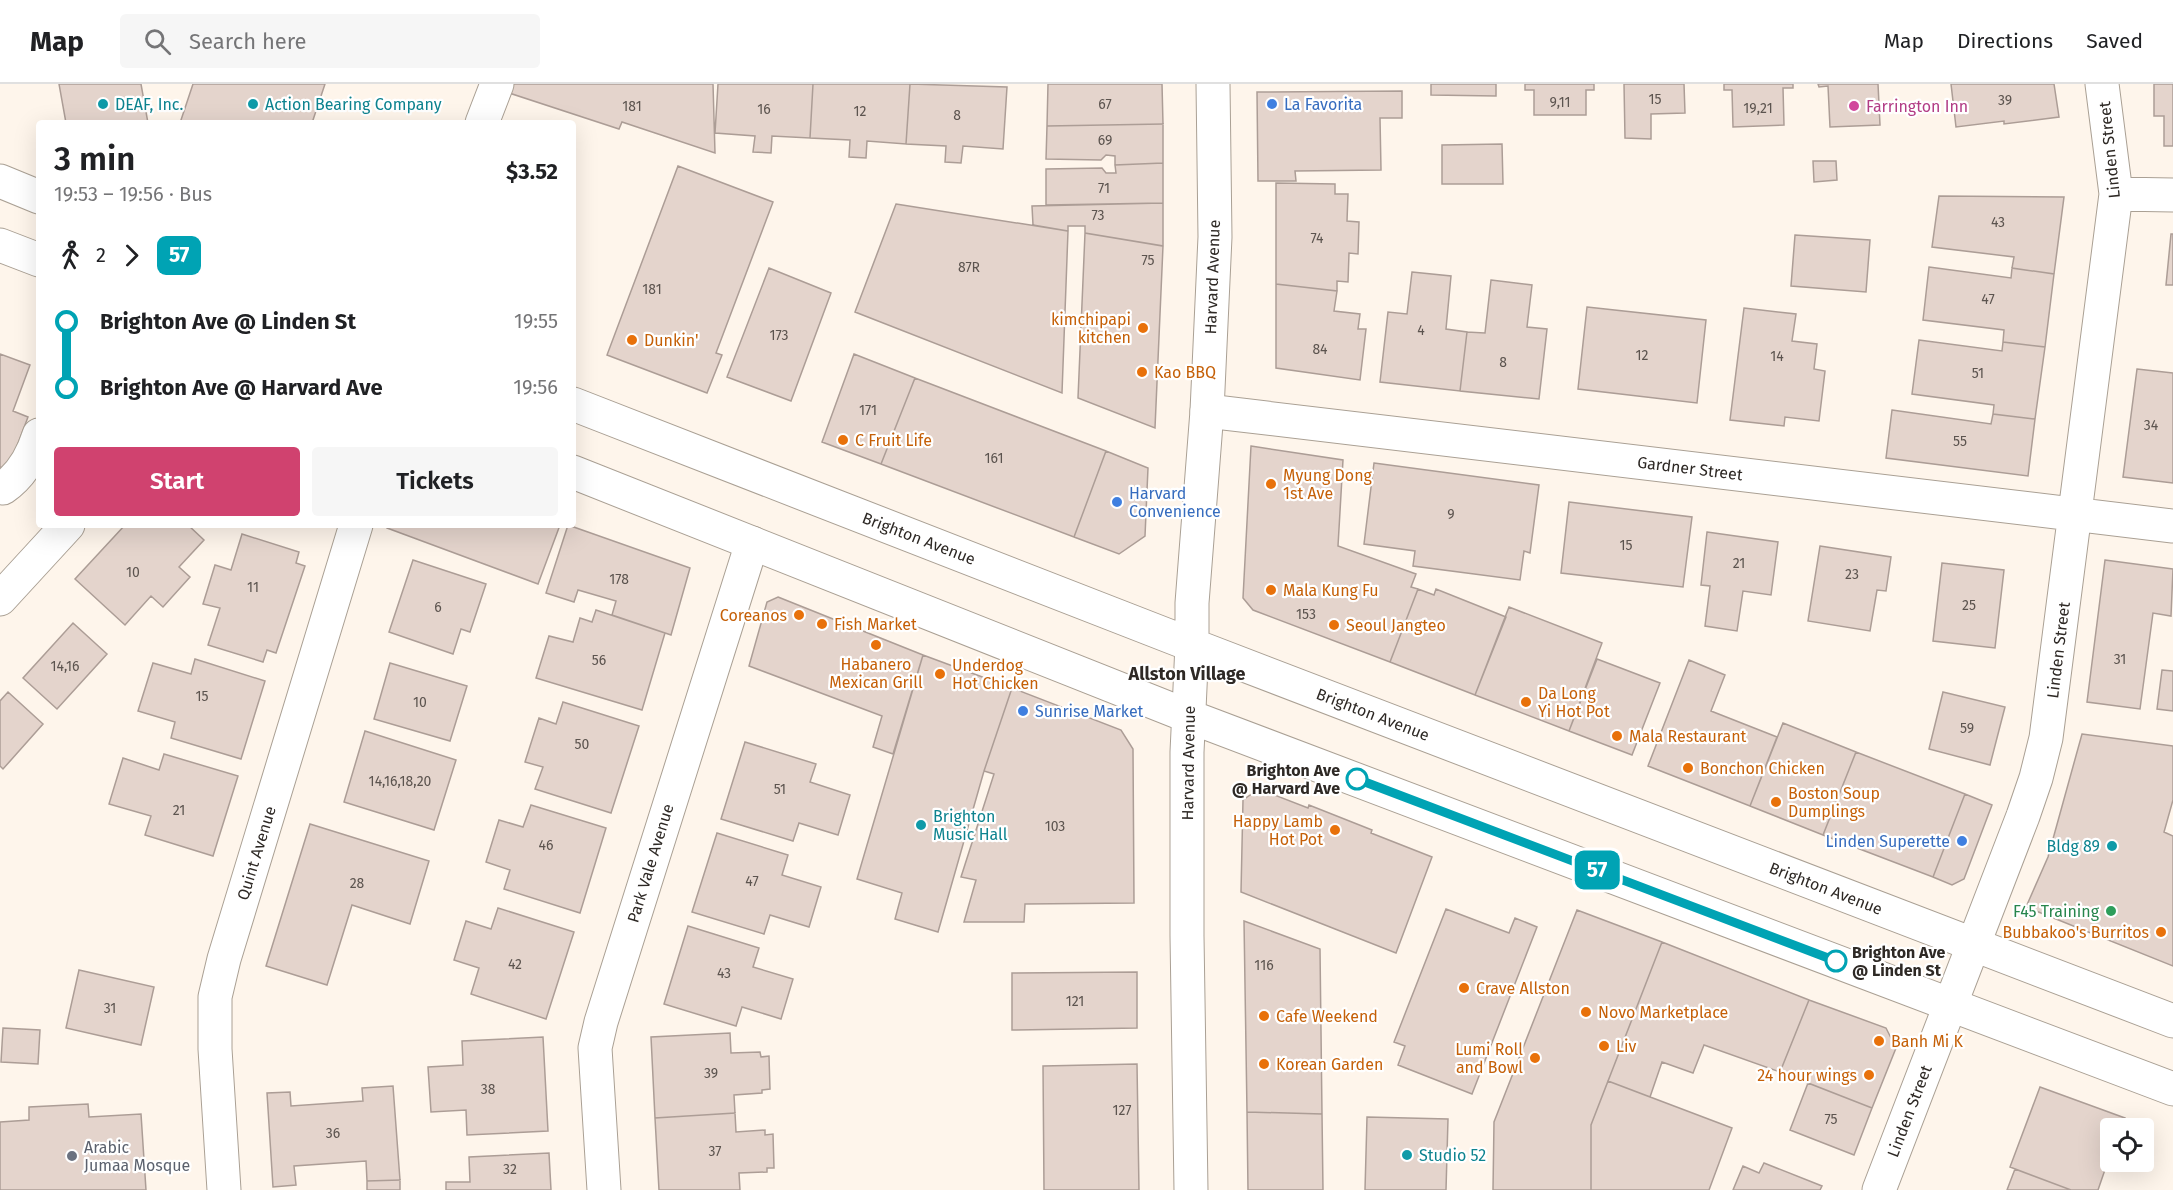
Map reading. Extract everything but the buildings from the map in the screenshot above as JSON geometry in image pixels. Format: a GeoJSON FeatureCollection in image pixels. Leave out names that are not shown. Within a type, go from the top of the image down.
{"type":"FeatureCollection","features":[{"type":"Feature","properties":{"kind":"main road"},"geometry":{"type":"LineString","coordinates":[[483,120],[496,84]]}},
{"type":"Feature","properties":{"kind":"main road","name":"Harvard Avenue"},"geometry":{"type":"LineString","coordinates":[[1191,1190],[1186,936],[1188,716],[1192,603],[1207,411],[1215,237],[1213,84]]}},
{"type":"Feature","properties":{"kind":"main road","name":"Linden Street"},"geometry":{"type":"LineString","coordinates":[[1878,1190],[1975,945],[2037,778],[2046,738],[2116,194],[2102,84]]}},
{"type":"Feature","properties":{"kind":"main road"},"geometry":{"type":"LineString","coordinates":[[0,181],[36,195]]}},
{"type":"Feature","properties":{"kind":"main road"},"geometry":{"type":"LineString","coordinates":[[2116,194],[2173,195]]}},
{"type":"Feature","properties":{"kind":"main road"},"geometry":{"type":"LineString","coordinates":[[0,245],[36,259]]}},
{"type":"Feature","properties":{"kind":"main road","name":"Brighton Avenue"},"geometry":{"type":"LineString","coordinates":[[576,405],[1192,645],[2173,1021]]}},
{"type":"Feature","properties":{"kind":"main road","name":"Gardner Street"},"geometry":{"type":"LineString","coordinates":[[1207,411],[2173,526]]}},
{"type":"Feature","properties":{"kind":"main road"},"geometry":{"type":"LineString","coordinates":[[0,487],[3,488],[17,478],[36,443]]}},
{"type":"Feature","properties":{"kind":"main road"},"geometry":{"type":"LineString","coordinates":[[576,473],[1188,716],[2173,1089]]}},
{"type":"Feature","properties":{"kind":"main road"},"geometry":{"type":"LineString","coordinates":[[0,599],[65,528]]}},
{"type":"Feature","properties":{"kind":"main road","name":"Quint Avenue"},"geometry":{"type":"LineString","coordinates":[[224,1190],[215,1049],[215,997],[227,947],[355,528]]}},
{"type":"Feature","properties":{"kind":"main road","name":"Park Vale Avenue"},"geometry":{"type":"LineString","coordinates":[[604,1190],[596,1048],[601,1022],[752,543]]}},
{"type":"Feature","properties":{"kind":"bus line","name":"57"},"geometry":{"type":"LineString","coordinates":[[1357,779],[1836,961]]}},
{"type":"Feature","properties":{"kind":"place","name":"DEAF, Inc."},"geometry":{"type":"Point","coordinates":[103,104]}},
{"type":"Feature","properties":{"kind":"place","name":"Action Bearing Company"},"geometry":{"type":"Point","coordinates":[253,104]}},
{"type":"Feature","properties":{"kind":"place","name":"La Favorita"},"geometry":{"type":"Point","coordinates":[1272,104]}},
{"type":"Feature","properties":{"kind":"place","name":"Farrington Inn"},"geometry":{"type":"Point","coordinates":[1854,106]}},
{"type":"Feature","properties":{"kind":"place","name":"kimchipapi kitchen"},"geometry":{"type":"Point","coordinates":[1143,328]}},
{"type":"Feature","properties":{"kind":"place","name":"Dunkin'"},"geometry":{"type":"Point","coordinates":[632,340]}},
{"type":"Feature","properties":{"kind":"place","name":"Kao BBQ"},"geometry":{"type":"Point","coordinates":[1142,372]}},
{"type":"Feature","properties":{"kind":"place","name":"C Fruit Life"},"geometry":{"type":"Point","coordinates":[843,440]}},
{"type":"Feature","properties":{"kind":"place","name":"Myung Dong 1st Ave"},"geometry":{"type":"Point","coordinates":[1271,484]}},
{"type":"Feature","properties":{"kind":"place","name":"Harvard Convenience"},"geometry":{"type":"Point","coordinates":[1117,502]}},
{"type":"Feature","properties":{"kind":"place","name":"Mala Kung Fu"},"geometry":{"type":"Point","coordinates":[1271,590]}},
{"type":"Feature","properties":{"kind":"place","name":"Coreanos"},"geometry":{"type":"Point","coordinates":[799,615]}},
{"type":"Feature","properties":{"kind":"place","name":"Fish Market"},"geometry":{"type":"Point","coordinates":[822,624]}},
{"type":"Feature","properties":{"kind":"place","name":"Seoul Jangteo"},"geometry":{"type":"Point","coordinates":[1334,625]}},
{"type":"Feature","properties":{"kind":"place","name":"Habanero Mexican Grill"},"geometry":{"type":"Point","coordinates":[876,645]}},
{"type":"Feature","properties":{"kind":"place","name":"Underdog Hot Chicken"},"geometry":{"type":"Point","coordinates":[940,674]}},
{"type":"Feature","properties":{"kind":"place","name":"Da Long Yi Hot Pot"},"geometry":{"type":"Point","coordinates":[1526,702]}},
{"type":"Feature","properties":{"kind":"place","name":"Sunrise Market"},"geometry":{"type":"Point","coordinates":[1023,711]}},
{"type":"Feature","properties":{"kind":"place","name":"Mala Restaurant"},"geometry":{"type":"Point","coordinates":[1617,736]}},
{"type":"Feature","properties":{"kind":"place","name":"Bonchon Chicken"},"geometry":{"type":"Point","coordinates":[1688,768]}},
{"type":"Feature","properties":{"kind":"place","name":"Brighton Ave @ Harvard Ave"},"geometry":{"type":"Point","coordinates":[1357,779]}},
{"type":"Feature","properties":{"kind":"place","name":"Boston Soup Dumplings"},"geometry":{"type":"Point","coordinates":[1776,802]}},
{"type":"Feature","properties":{"kind":"place","name":"Brighton Music Hall"},"geometry":{"type":"Point","coordinates":[921,825]}},
{"type":"Feature","properties":{"kind":"place","name":"Happy Lamb Hot Pot"},"geometry":{"type":"Point","coordinates":[1335,830]}},
{"type":"Feature","properties":{"kind":"place","name":"Linden Superette"},"geometry":{"type":"Point","coordinates":[1962,841]}},
{"type":"Feature","properties":{"kind":"place","name":"Bldg 89"},"geometry":{"type":"Point","coordinates":[2112,846]}},
{"type":"Feature","properties":{"kind":"place","name":"F45 Training"},"geometry":{"type":"Point","coordinates":[2111,911]}},
{"type":"Feature","properties":{"kind":"place","name":"Bubbakoo's Burritos"},"geometry":{"type":"Point","coordinates":[2161,932]}},
{"type":"Feature","properties":{"kind":"place","name":"Brighton Ave @ Linden St"},"geometry":{"type":"Point","coordinates":[1836,961]}},
{"type":"Feature","properties":{"kind":"place","name":"Crave Allston"},"geometry":{"type":"Point","coordinates":[1464,988]}},
{"type":"Feature","properties":{"kind":"place","name":"Novo Marketplace"},"geometry":{"type":"Point","coordinates":[1586,1012]}},
{"type":"Feature","properties":{"kind":"place","name":"Cafe Weekend"},"geometry":{"type":"Point","coordinates":[1264,1016]}},
{"type":"Feature","properties":{"kind":"place","name":"Banh Mi K"},"geometry":{"type":"Point","coordinates":[1879,1041]}},
{"type":"Feature","properties":{"kind":"place","name":"Liv"},"geometry":{"type":"Point","coordinates":[1604,1046]}},
{"type":"Feature","properties":{"kind":"place","name":"Lumi Roll and Bowl"},"geometry":{"type":"Point","coordinates":[1535,1058]}},
{"type":"Feature","properties":{"kind":"place","name":"Korean Garden"},"geometry":{"type":"Point","coordinates":[1264,1064]}},
{"type":"Feature","properties":{"kind":"place","name":"24 hour wings"},"geometry":{"type":"Point","coordinates":[1869,1075]}},
{"type":"Feature","properties":{"kind":"place","name":"Studio 52"},"geometry":{"type":"Point","coordinates":[1407,1155]}},
{"type":"Feature","properties":{"kind":"place","name":"Arabic Jumaa Mosque"},"geometry":{"type":"Point","coordinates":[72,1156]}},
{"type":"Feature","properties":{"kind":"district","name":"Allston Village"},"geometry":{"type":"Point","coordinates":[1187,674]}}]}
